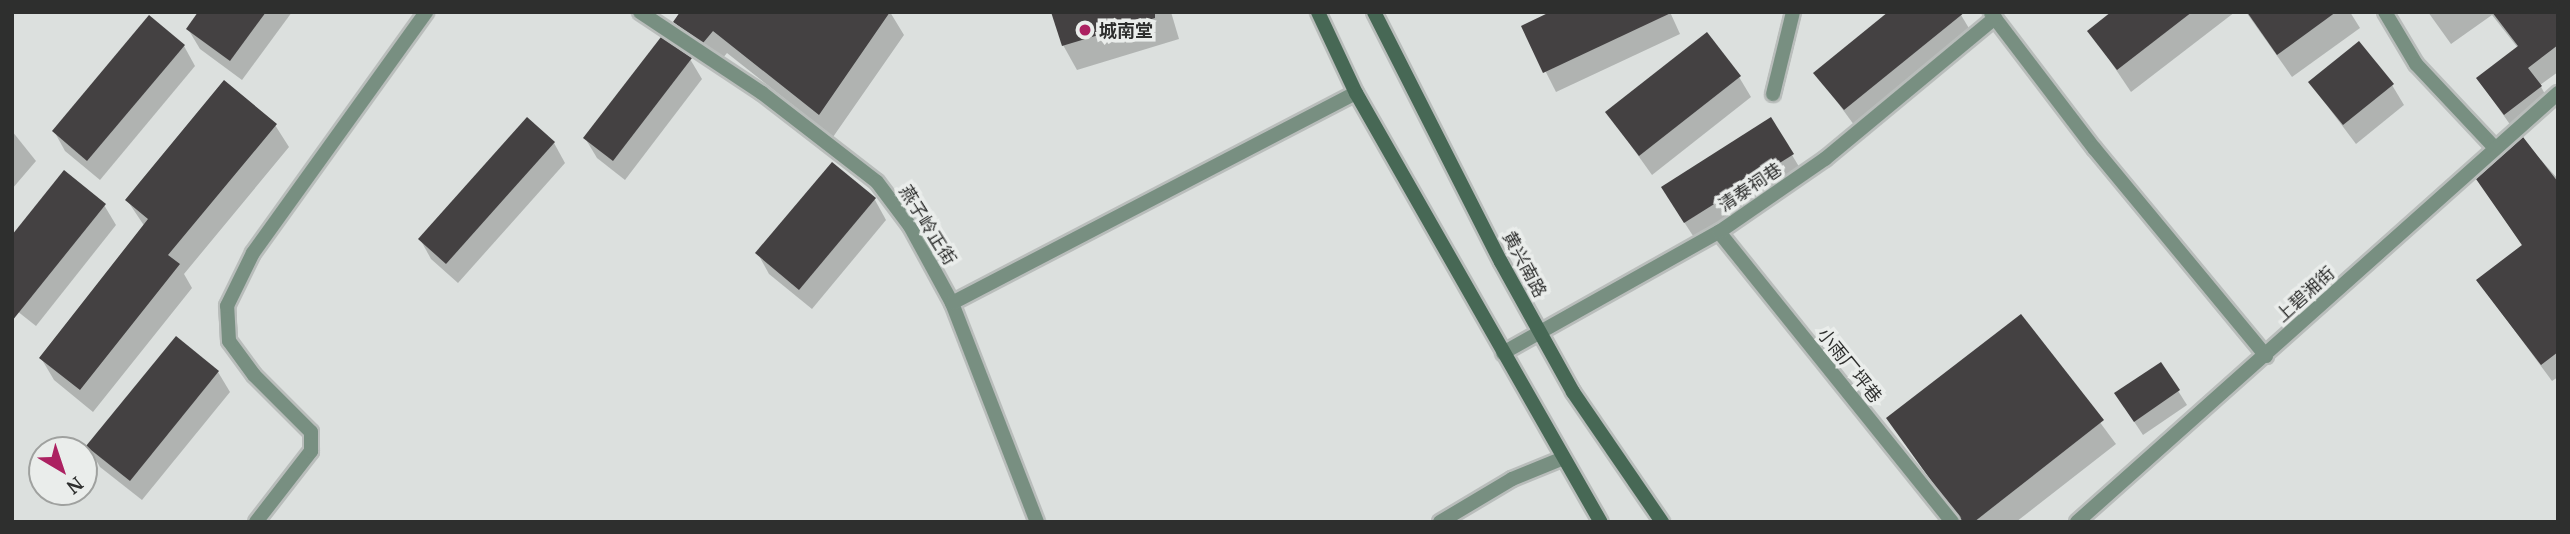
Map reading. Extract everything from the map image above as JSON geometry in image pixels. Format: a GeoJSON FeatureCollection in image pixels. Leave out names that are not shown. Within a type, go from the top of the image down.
{"type":"FeatureCollection","features":[{"type":"Feature","properties":{"kind":"main road"},"geometry":{"type":"LineString","coordinates":[[1318,12],[1356,93],[1561,459],[1601,522]]}},
{"type":"Feature","properties":{"kind":"main road","name":"黄兴南路"},"geometry":{"type":"LineString","coordinates":[[1374,12],[1573,392],[1662,522]]}},
{"type":"Feature","properties":{"kind":"street"},"geometry":{"type":"LineString","coordinates":[[256,522],[311,451],[311,432],[254,375],[229,341],[227,306],[253,253],[426,12]]}},
{"type":"Feature","properties":{"kind":"street","name":"燕子岭正街"},"geometry":{"type":"LineString","coordinates":[[640,12],[762,93],[877,182],[910,226],[952,303],[1037,522]]}},
{"type":"Feature","properties":{"kind":"street"},"geometry":{"type":"LineString","coordinates":[[1773,94],[1793,12]]}},
{"type":"Feature","properties":{"kind":"street"},"geometry":{"type":"LineString","coordinates":[[2385,12],[2416,64],[2495,148]]}},
{"type":"Feature","properties":{"kind":"street"},"geometry":{"type":"LineString","coordinates":[[1992,15],[2094,148],[2266,356]]}},
{"type":"Feature","properties":{"kind":"street","name":"清泰祠巷"},"geometry":{"type":"LineString","coordinates":[[1503,353],[1719,232],[1825,159],[1992,15]]}},
{"type":"Feature","properties":{"kind":"street"},"geometry":{"type":"LineString","coordinates":[[952,303],[1356,93]]}},
{"type":"Feature","properties":{"kind":"street","name":"上碧湘街"},"geometry":{"type":"LineString","coordinates":[[2077,522],[2558,93]]}},
{"type":"Feature","properties":{"kind":"street","name":"小雨厂坪巷"},"geometry":{"type":"LineString","coordinates":[[1719,232],[1952,522]]}},
{"type":"Feature","properties":{"kind":"street"},"geometry":{"type":"LineString","coordinates":[[1440,522],[1512,479],[1561,459]]}},
{"type":"Feature","properties":{"kind":"building"},"geometry":{"type":"Polygon","coordinates":[[[198,12],[266,12],[230,61],[186,29],[198,12]]]}},
{"type":"Feature","properties":{"kind":"building"},"geometry":{"type":"Polygon","coordinates":[[[680,12],[890,12],[819,115],[713,31],[703,43],[673,22],[680,12]]]}},
{"type":"Feature","properties":{"kind":"building","name":"城南堂"},"geometry":{"type":"Polygon","coordinates":[[[1051,12],[1155,12],[1155,18],[1062,46],[1051,12]]]}},
{"type":"Feature","properties":{"kind":"building"},"geometry":{"type":"Polygon","coordinates":[[[1550,12],[1673,12],[1543,73],[1521,26],[1550,12]]]}},
{"type":"Feature","properties":{"kind":"building"},"geometry":{"type":"Polygon","coordinates":[[[1888,12],[1965,12],[1844,110],[1813,73],[1888,12]]]}},
{"type":"Feature","properties":{"kind":"building"},"geometry":{"type":"Polygon","coordinates":[[[2111,12],[2192,12],[2117,70],[2087,31],[2111,12]]]}},
{"type":"Feature","properties":{"kind":"building"},"geometry":{"type":"Polygon","coordinates":[[[2247,12],[2336,12],[2277,55],[2247,12]]]}},
{"type":"Feature","properties":{"kind":"building"},"geometry":{"type":"Polygon","coordinates":[[[2492,12],[2558,12],[2558,45],[2528,68],[2542,86],[2504,115],[2476,78],[2518,46],[2492,12]]]}},
{"type":"Feature","properties":{"kind":"building"},"geometry":{"type":"Polygon","coordinates":[[[149,15],[185,45],[87,161],[52,131],[149,15]]]}},
{"type":"Feature","properties":{"kind":"building"},"geometry":{"type":"Polygon","coordinates":[[[1707,32],[1741,76],[1639,156],[1605,112],[1707,32]]]}},
{"type":"Feature","properties":{"kind":"building"},"geometry":{"type":"Polygon","coordinates":[[[661,37],[692,58],[613,161],[583,138],[661,37]]]}},
{"type":"Feature","properties":{"kind":"building"},"geometry":{"type":"Polygon","coordinates":[[[2359,41],[2394,84],[2343,125],[2308,82],[2359,41]]]}},
{"type":"Feature","properties":{"kind":"building"},"geometry":{"type":"Polygon","coordinates":[[[224,80],[277,124],[168,255],[180,264],[80,390],[39,358],[148,219],[125,200],[224,80]]]}},
{"type":"Feature","properties":{"kind":"building"},"geometry":{"type":"Polygon","coordinates":[[[527,117],[555,142],[446,264],[418,239],[527,117]]]}},
{"type":"Feature","properties":{"kind":"building"},"geometry":{"type":"Polygon","coordinates":[[[1771,117],[1794,154],[1684,223],[1661,187],[1771,117]]]}},
{"type":"Feature","properties":{"kind":"building"},"geometry":{"type":"Polygon","coordinates":[[[2523,137],[2558,182],[2558,352],[2541,365],[2476,280],[2522,245],[2476,179],[2523,137]]]}},
{"type":"Feature","properties":{"kind":"building"},"geometry":{"type":"Polygon","coordinates":[[[832,162],[876,198],[799,290],[755,253],[832,162]]]}},
{"type":"Feature","properties":{"kind":"building"},"geometry":{"type":"Polygon","coordinates":[[[64,170],[106,204],[12,321],[12,235],[64,170]]]}},
{"type":"Feature","properties":{"kind":"building"},"geometry":{"type":"Polygon","coordinates":[[[2021,314],[2104,420],[1974,522],[1961,522],[1886,418],[2021,314]]]}},
{"type":"Feature","properties":{"kind":"building"},"geometry":{"type":"Polygon","coordinates":[[[176,336],[219,371],[130,481],[98,456],[98,436],[94,436],[176,336]]]}},
{"type":"Feature","properties":{"kind":"building"},"geometry":{"type":"Polygon","coordinates":[[[2161,362],[2180,390],[2134,422],[2114,393],[2161,362]]]}},
{"type":"Feature","properties":{"kind":"place","name":"城南堂"},"geometry":{"type":"Point","coordinates":[1085,30]}}]}
